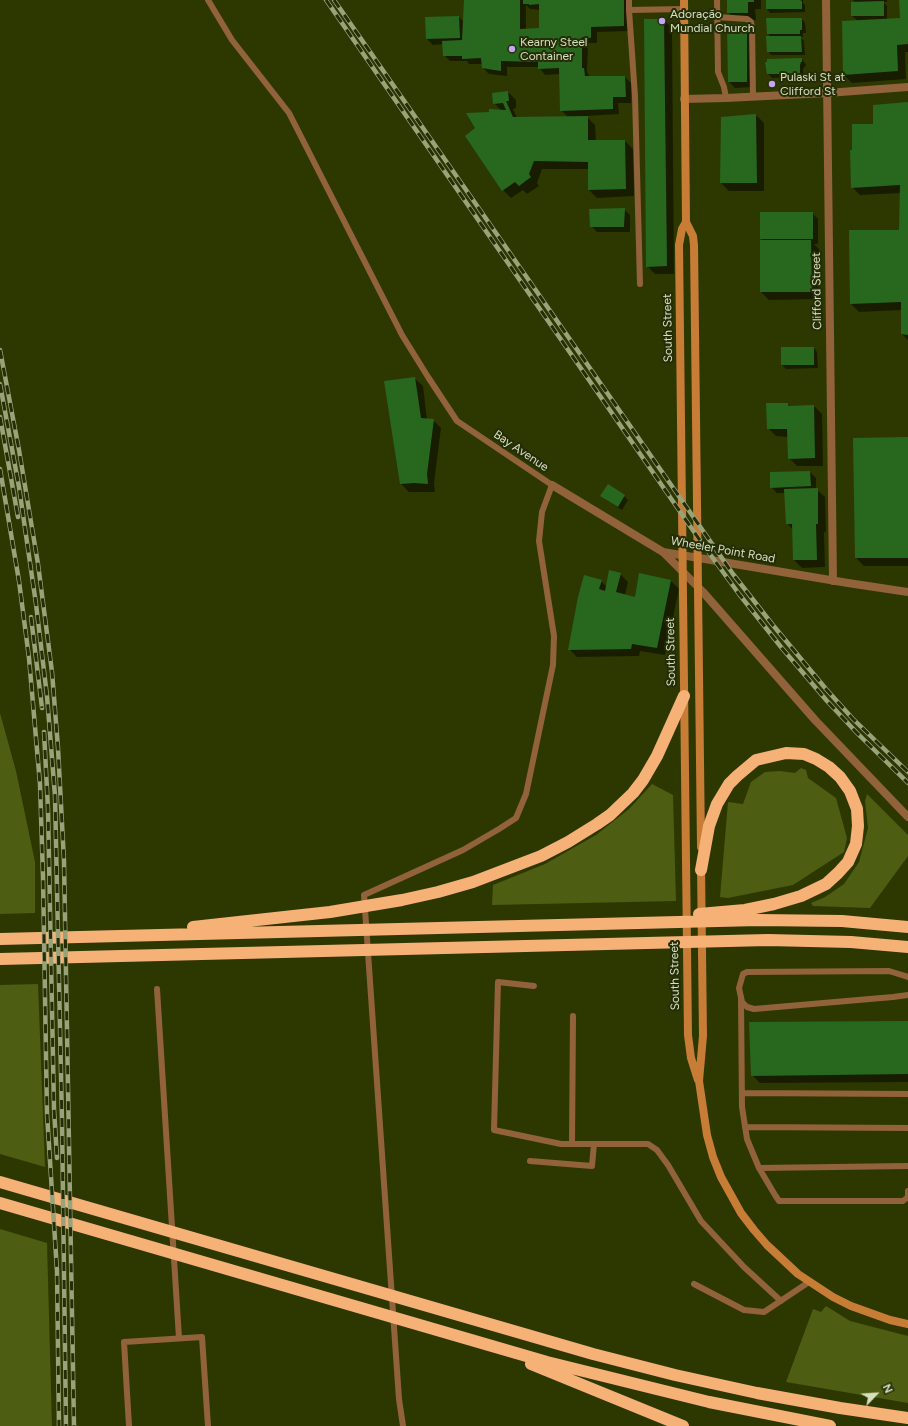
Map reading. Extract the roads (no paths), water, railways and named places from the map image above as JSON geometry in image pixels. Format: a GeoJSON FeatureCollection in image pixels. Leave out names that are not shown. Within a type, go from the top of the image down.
{"type":"FeatureCollection","features":[{"type":"Feature","properties":{"kind":"highway"},"geometry":{"type":"LineString","coordinates":[[111,936],[330,912],[384,904],[420,897],[455,887],[527,862],[555,849],[597,824],[610,815],[633,793],[643,780],[657,756],[684,696]]}},
{"type":"Feature","properties":{"kind":"highway"},"geometry":{"type":"LineString","coordinates":[[612,924],[745,910],[774,904],[801,896],[826,884],[848,862],[856,844],[858,826],[857,809],[850,791],[840,777],[829,767],[804,754],[786,753],[756,760],[744,769],[729,784],[712,814],[706,837],[701,870]]}},
{"type":"Feature","properties":{"kind":"highway"},"geometry":{"type":"LineString","coordinates":[[0,939],[800,920],[863,922],[908,927]]}},
{"type":"Feature","properties":{"kind":"highway"},"geometry":{"type":"LineString","coordinates":[[0,960],[768,940],[844,942],[908,947]]}},
{"type":"Feature","properties":{"kind":"highway"},"geometry":{"type":"LineString","coordinates":[[0,1182],[552,1343],[675,1375],[799,1401],[908,1418]]}},
{"type":"Feature","properties":{"kind":"highway"},"geometry":{"type":"LineString","coordinates":[[0,1203],[567,1367],[668,1393],[750,1411],[830,1426]]}},
{"type":"Feature","properties":{"kind":"highway"},"geometry":{"type":"LineString","coordinates":[[471,1340],[683,1426]]}},
{"type":"Feature","properties":{"kind":"main road","name":"South Street"},"geometry":{"type":"LineString","coordinates":[[684,0],[686,222],[693,236],[694,245],[703,1036],[699,1081]]}},
{"type":"Feature","properties":{"kind":"main road","name":"South Street"},"geometry":{"type":"LineString","coordinates":[[686,222],[682,229],[679,245],[688,1035],[691,1058],[699,1081],[707,1135],[713,1157],[721,1177],[741,1213],[767,1245],[782,1260],[809,1282],[833,1296],[870,1314],[908,1324]]}},
{"type":"Feature","properties":{"kind":"street","name":"Clifford Street"},"geometry":{"type":"LineString","coordinates":[[826,0],[833,581]]}},
{"type":"Feature","properties":{"kind":"street"},"geometry":{"type":"LineString","coordinates":[[684,99],[753,97],[908,87]]}},
{"type":"Feature","properties":{"kind":"street","name":"Wheeler Point Road"},"geometry":{"type":"LineString","coordinates":[[552,485],[663,552],[833,581],[908,592]]}},
{"type":"Feature","properties":{"kind":"street"},"geometry":{"type":"LineString","coordinates":[[663,552],[703,592],[815,720],[908,817]]}},
{"type":"Feature","properties":{"kind":"lane","name":"Bay Avenue"},"geometry":{"type":"LineString","coordinates":[[208,0],[232,40],[289,113],[402,335],[457,421],[552,485],[542,512],[539,541],[554,636],[553,665],[526,794],[516,818],[463,850],[364,895],[403,1426]]}},
{"type":"Feature","properties":{"kind":"lane"},"geometry":{"type":"LineString","coordinates":[[629,0],[635,96],[640,284]]}},
{"type":"Feature","properties":{"kind":"lane"},"geometry":{"type":"LineString","coordinates":[[717,0],[718,72],[724,86],[726,98]]}},
{"type":"Feature","properties":{"kind":"lane"},"geometry":{"type":"LineString","coordinates":[[629,10],[684,9]]}},
{"type":"Feature","properties":{"kind":"lane"},"geometry":{"type":"LineString","coordinates":[[717,17],[747,19],[751,22],[753,97]]}},
{"type":"Feature","properties":{"kind":"lane"},"geometry":{"type":"LineString","coordinates":[[908,977],[889,971],[746,972],[743,974],[739,988],[741,997],[742,1107],[747,1140],[759,1168],[779,1201],[903,1201],[908,1197],[908,1191]]}},
{"type":"Feature","properties":{"kind":"lane"},"geometry":{"type":"LineString","coordinates":[[534,986],[498,982],[494,1130],[561,1144],[648,1144],[657,1150],[668,1165],[702,1221],[744,1267],[782,1301]]}},
{"type":"Feature","properties":{"kind":"lane"},"geometry":{"type":"LineString","coordinates":[[157,989],[179,1338]]}},
{"type":"Feature","properties":{"kind":"lane"},"geometry":{"type":"LineString","coordinates":[[741,997],[747,1007],[754,1009],[908,995]]}},
{"type":"Feature","properties":{"kind":"lane"},"geometry":{"type":"LineString","coordinates":[[572,1144],[573,1016]]}},
{"type":"Feature","properties":{"kind":"lane"},"geometry":{"type":"LineString","coordinates":[[742,1093],[908,1094]]}},
{"type":"Feature","properties":{"kind":"lane"},"geometry":{"type":"LineString","coordinates":[[745,1127],[908,1128]]}},
{"type":"Feature","properties":{"kind":"lane"},"geometry":{"type":"LineString","coordinates":[[530,1161],[592,1166],[594,1144]]}},
{"type":"Feature","properties":{"kind":"lane"},"geometry":{"type":"LineString","coordinates":[[759,1168],[908,1166]]}},
{"type":"Feature","properties":{"kind":"lane"},"geometry":{"type":"LineString","coordinates":[[694,1284],[744,1310],[764,1312],[809,1282]]}},
{"type":"Feature","properties":{"kind":"lane"},"geometry":{"type":"LineString","coordinates":[[129,1426],[124,1342],[202,1337],[208,1426]]}},
{"type":"Feature","properties":{"kind":"railway"},"geometry":{"type":"LineString","coordinates":[[326,0],[699,539],[739,594],[781,647],[827,701],[908,783]]}},
{"type":"Feature","properties":{"kind":"railway"},"geometry":{"type":"LineString","coordinates":[[334,0],[733,574],[826,689],[853,719],[908,772]]}},
{"type":"Feature","properties":{"kind":"railway"},"geometry":{"type":"LineString","coordinates":[[0,350],[19,450],[38,564],[52,672],[58,748],[64,861],[74,1426]]}},
{"type":"Feature","properties":{"kind":"railway"},"geometry":{"type":"LineString","coordinates":[[0,384],[19,487],[36,604],[47,696],[55,796],[62,1121],[66,1426]]}},
{"type":"Feature","properties":{"kind":"railway"},"geometry":{"type":"LineString","coordinates":[[0,417],[18,517]]}},
{"type":"Feature","properties":{"kind":"railway"},"geometry":{"type":"LineString","coordinates":[[0,469],[19,581],[29,658],[40,784],[47,1114],[57,1271],[59,1426]]}},
{"type":"Feature","properties":{"kind":"railway"},"geometry":{"type":"LineString","coordinates":[[31,617],[42,708]]}},
{"type":"Feature","properties":{"kind":"railway"},"geometry":{"type":"LineString","coordinates":[[44,732],[48,809],[54,1109],[57,1158]]}},
{"type":"Feature","properties":{"kind":"place","name":"Adoração Mundial Church"},"geometry":{"type":"Point","coordinates":[662,21]}},
{"type":"Feature","properties":{"kind":"place","name":"Kearny Steel Container"},"geometry":{"type":"Point","coordinates":[512,49]}},
{"type":"Feature","properties":{"kind":"place","name":"Pulaski St at Clifford St"},"geometry":{"type":"Point","coordinates":[772,84]}}]}
